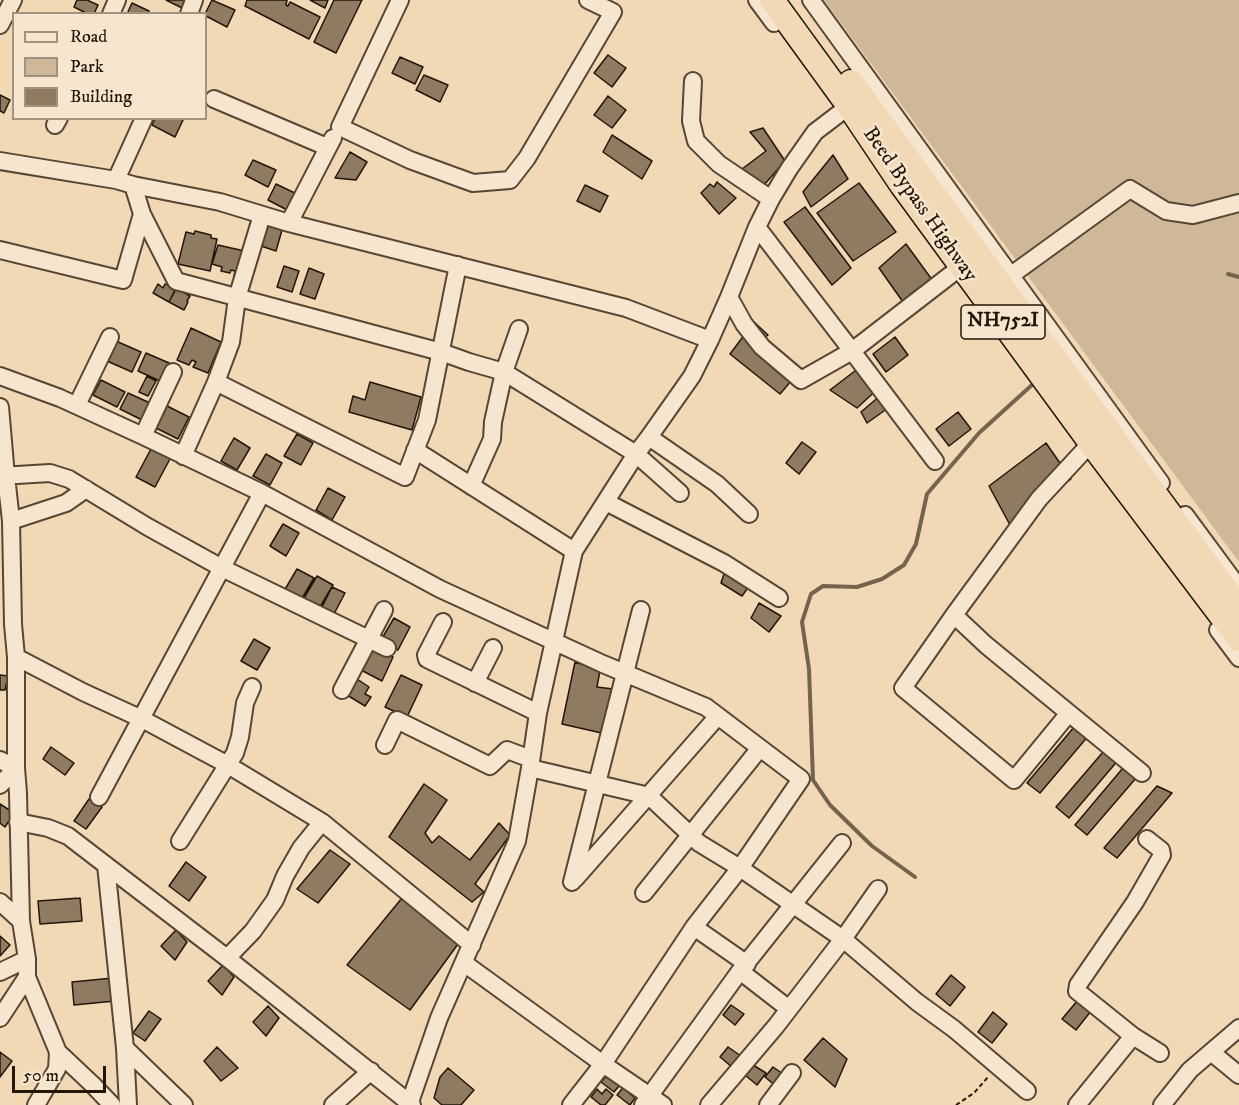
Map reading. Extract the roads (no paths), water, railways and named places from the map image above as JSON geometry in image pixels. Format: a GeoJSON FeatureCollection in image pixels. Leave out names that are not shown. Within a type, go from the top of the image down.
{"type":"FeatureCollection","features":[{"type":"Feature","properties":{"kind":"highway","name":"Beed Bypass Highway"},"geometry":{"type":"LineString","coordinates":[[772,0],[1005,279],[1128,448],[1239,639]]}},
{"type":"Feature","properties":{"kind":"highway","name":"Beed Bypass Highway"},"geometry":{"type":"LineString","coordinates":[[791,0],[856,100],[902,184],[958,269],[1088,446],[1239,608]]}},
{"type":"Feature","properties":{"kind":"street"},"geometry":{"type":"LineString","coordinates":[[5,23],[13,0]]}},
{"type":"Feature","properties":{"kind":"street"},"geometry":{"type":"LineString","coordinates":[[340,127],[411,160],[472,183],[510,180],[527,158],[613,12],[588,0]]}},
{"type":"Feature","properties":{"kind":"street"},"geometry":{"type":"LineString","coordinates":[[757,0],[856,100]]}},
{"type":"Feature","properties":{"kind":"street"},"geometry":{"type":"LineString","coordinates":[[811,0],[856,100]]}},
{"type":"Feature","properties":{"kind":"street"},"geometry":{"type":"LineString","coordinates":[[289,223],[327,147],[340,127],[397,1]]}},
{"type":"Feature","properties":{"kind":"street"},"geometry":{"type":"LineString","coordinates":[[693,81],[691,121],[696,141],[719,164],[771,199]]}},
{"type":"Feature","properties":{"kind":"street"},"geometry":{"type":"LineString","coordinates":[[214,99],[327,147]]}},
{"type":"Feature","properties":{"kind":"street"},"geometry":{"type":"LineString","coordinates":[[18,822],[48,828],[68,836],[227,958],[410,1104],[439,1018],[517,841],[538,713],[574,551],[636,454],[692,376],[729,297],[757,227],[789,169],[815,132],[856,100]]}},
{"type":"Feature","properties":{"kind":"street"},"geometry":{"type":"LineString","coordinates":[[116,180],[143,120]]}},
{"type":"Feature","properties":{"kind":"street"},"geometry":{"type":"LineString","coordinates":[[0,161],[116,180],[220,202],[289,223],[626,308],[710,340]]}},
{"type":"Feature","properties":{"kind":"street"},"geometry":{"type":"LineString","coordinates":[[133,185],[142,214],[176,280],[441,352],[504,372],[636,454],[680,493]]}},
{"type":"Feature","properties":{"kind":"street"},"geometry":{"type":"LineString","coordinates":[[1005,279],[1130,189],[1166,211],[1193,215],[1239,203]]}},
{"type":"Feature","properties":{"kind":"street"},"geometry":{"type":"LineString","coordinates":[[0,250],[123,280],[142,214]]}},
{"type":"Feature","properties":{"kind":"street"},"geometry":{"type":"LineString","coordinates":[[183,456],[231,342],[237,298],[262,215]]}},
{"type":"Feature","properties":{"kind":"street"},"geometry":{"type":"LineString","coordinates":[[757,227],[935,461]]}},
{"type":"Feature","properties":{"kind":"street"},"geometry":{"type":"LineString","coordinates":[[216,382],[405,477],[427,420],[458,265]]}},
{"type":"Feature","properties":{"kind":"street"},"geometry":{"type":"LineString","coordinates":[[729,297],[744,324],[762,347],[801,380],[852,351],[958,269]]}},
{"type":"Feature","properties":{"kind":"street"},"geometry":{"type":"LineString","coordinates":[[471,486],[492,439],[493,422],[504,372],[519,328]]}},
{"type":"Feature","properties":{"kind":"street"},"geometry":{"type":"LineString","coordinates":[[77,405],[110,337]]}},
{"type":"Feature","properties":{"kind":"street"},"geometry":{"type":"LineString","coordinates":[[143,436],[173,372]]}},
{"type":"Feature","properties":{"kind":"street"},"geometry":{"type":"LineString","coordinates":[[0,376],[77,405],[262,493],[440,589],[553,642],[706,707],[801,779],[740,868],[694,927],[603,1064],[572,1105]]}},
{"type":"Feature","properties":{"kind":"street"},"geometry":{"type":"LineString","coordinates":[[0,407],[3,476],[11,521],[6,548],[6,623],[16,657],[16,768],[21,921],[27,959],[27,977],[58,1052],[112,1105]]}},
{"type":"Feature","properties":{"kind":"street"},"geometry":{"type":"LineString","coordinates":[[649,437],[717,484],[749,514]]}},
{"type":"Feature","properties":{"kind":"street"},"geometry":{"type":"LineString","coordinates":[[1069,713],[1014,780],[903,688],[1039,499],[1088,446]]}},
{"type":"Feature","properties":{"kind":"street"},"geometry":{"type":"LineString","coordinates":[[415,450],[574,551]]}},
{"type":"Feature","properties":{"kind":"street"},"geometry":{"type":"LineString","coordinates":[[3,476],[50,473],[69,479],[222,568],[387,648]]}},
{"type":"Feature","properties":{"kind":"street"},"geometry":{"type":"LineString","coordinates":[[11,521],[66,503],[86,489]]}},
{"type":"Feature","properties":{"kind":"street"},"geometry":{"type":"LineString","coordinates":[[99,797],[262,493]]}},
{"type":"Feature","properties":{"kind":"street"},"geometry":{"type":"LineString","coordinates":[[606,502],[724,563],[779,598]]}},
{"type":"Feature","properties":{"kind":"street"},"geometry":{"type":"LineString","coordinates":[[1188,554],[1239,588]]}},
{"type":"Feature","properties":{"kind":"street"},"geometry":{"type":"LineString","coordinates":[[1188,554],[1239,658]]}},
{"type":"Feature","properties":{"kind":"street"},"geometry":{"type":"LineString","coordinates":[[342,690],[384,610]]}},
{"type":"Feature","properties":{"kind":"street"},"geometry":{"type":"LineString","coordinates":[[641,610],[572,882],[718,716]]}},
{"type":"Feature","properties":{"kind":"street"},"geometry":{"type":"LineString","coordinates":[[954,615],[986,645],[1142,773]]}},
{"type":"Feature","properties":{"kind":"street"},"geometry":{"type":"LineString","coordinates":[[443,622],[426,655],[428,659],[538,713]]}},
{"type":"Feature","properties":{"kind":"street"},"geometry":{"type":"LineString","coordinates":[[475,682],[493,648]]}},
{"type":"Feature","properties":{"kind":"street"},"geometry":{"type":"LineString","coordinates":[[16,657],[83,692],[142,719],[228,765],[322,822],[472,945]]}},
{"type":"Feature","properties":{"kind":"street"},"geometry":{"type":"LineString","coordinates":[[180,841],[235,753],[240,737],[244,703],[252,687]]}},
{"type":"Feature","properties":{"kind":"street"},"geometry":{"type":"LineString","coordinates":[[385,745],[397,720],[490,766],[507,750],[531,764],[598,785],[648,796],[699,843],[740,868],[843,939],[1027,1091]]}},
{"type":"Feature","properties":{"kind":"street"},"geometry":{"type":"LineString","coordinates":[[644,893],[760,748]]}},
{"type":"Feature","properties":{"kind":"street"},"geometry":{"type":"LineString","coordinates":[[0,760],[16,768]]}},
{"type":"Feature","properties":{"kind":"street"},"geometry":{"type":"LineString","coordinates":[[0,785],[16,768]]}},
{"type":"Feature","properties":{"kind":"street"},"geometry":{"type":"LineString","coordinates":[[227,958],[253,932],[275,900],[301,848],[322,822]]}},
{"type":"Feature","properties":{"kind":"street"},"geometry":{"type":"LineString","coordinates":[[1148,839],[1161,850],[1162,855],[1135,902],[1078,986],[1077,991],[1133,1036],[1160,1053]]}},
{"type":"Feature","properties":{"kind":"street"},"geometry":{"type":"LineString","coordinates":[[464,963],[652,1102],[743,968],[842,843]]}},
{"type":"Feature","properties":{"kind":"street"},"geometry":{"type":"LineString","coordinates":[[106,866],[125,1048],[128,1105]]}},
{"type":"Feature","properties":{"kind":"street"},"geometry":{"type":"LineString","coordinates":[[709,1105],[789,1009],[878,889]]}},
{"type":"Feature","properties":{"kind":"street"},"geometry":{"type":"LineString","coordinates":[[0,902],[21,921]]}},
{"type":"Feature","properties":{"kind":"street"},"geometry":{"type":"LineString","coordinates":[[694,927],[789,1009]]}},
{"type":"Feature","properties":{"kind":"street"},"geometry":{"type":"LineString","coordinates":[[0,972],[27,959]]}},
{"type":"Feature","properties":{"kind":"street"},"geometry":{"type":"LineString","coordinates":[[0,1018],[27,977]]}},
{"type":"Feature","properties":{"kind":"street"},"geometry":{"type":"LineString","coordinates":[[1162,1105],[1190,1070],[1239,1028]]}},
{"type":"Feature","properties":{"kind":"street"},"geometry":{"type":"LineString","coordinates":[[1077,1105],[1133,1036]]}},
{"type":"Feature","properties":{"kind":"street"},"geometry":{"type":"LineString","coordinates":[[125,1048],[181,1101]]}},
{"type":"Feature","properties":{"kind":"street"},"geometry":{"type":"LineString","coordinates":[[36,1105],[57,1069],[58,1052]]}},
{"type":"Feature","properties":{"kind":"street"},"geometry":{"type":"LineString","coordinates":[[1211,1052],[1239,1075]]}},
{"type":"Feature","properties":{"kind":"street"},"geometry":{"type":"LineString","coordinates":[[333,1105],[370,1071]]}},
{"type":"Feature","properties":{"kind":"street"},"geometry":{"type":"LineString","coordinates":[[768,1105],[792,1073]]}},
{"type":"Feature","properties":{"kind":"street"},"geometry":{"type":"LineString","coordinates":[[161,1105],[181,1101]]}},
{"type":"Feature","properties":{"kind":"waterway"},"geometry":{"type":"LineString","coordinates":[[1228,274],[1239,277]]}},
{"type":"Feature","properties":{"kind":"waterway"},"geometry":{"type":"LineString","coordinates":[[915,877],[872,846],[830,805],[813,780],[809,669],[802,622],[811,594],[823,586],[857,587],[882,579],[904,565],[916,544],[927,494],[979,433],[1033,384]]}}]}
